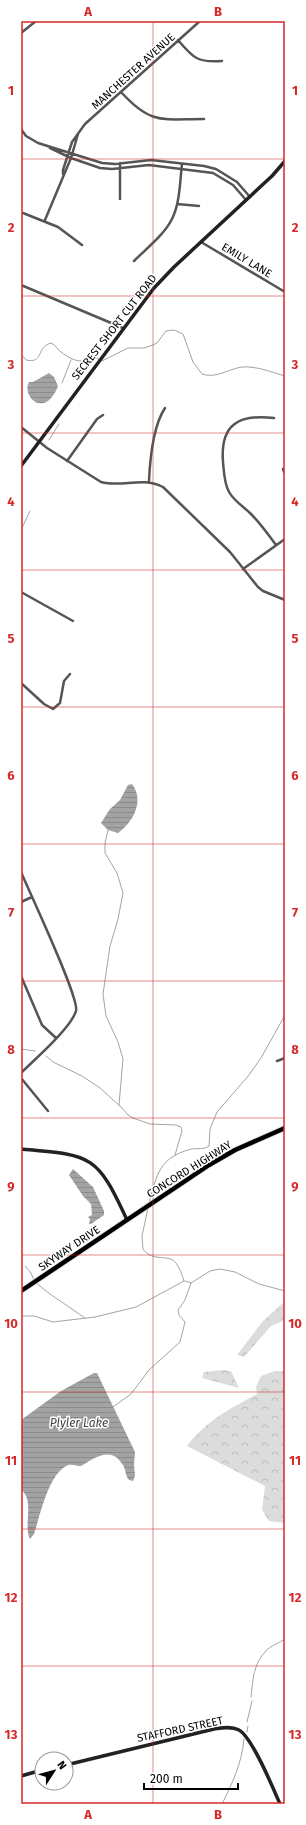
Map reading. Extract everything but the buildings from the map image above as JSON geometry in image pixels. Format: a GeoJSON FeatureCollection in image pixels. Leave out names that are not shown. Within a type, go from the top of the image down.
{"type":"FeatureCollection","features":[{"type":"Feature","properties":{"kind":"highway","name":"CONCORD HIGHWAY"},"geometry":{"type":"LineString","coordinates":[[127,1220],[209,1165],[235,1150],[285,1128]]}},
{"type":"Feature","properties":{"kind":"highway","name":"SKYWAY DRIVE"},"geometry":{"type":"LineString","coordinates":[[21,1292],[127,1220]]}},
{"type":"Feature","properties":{"kind":"street"},"geometry":{"type":"LineString","coordinates":[[21,33],[36,21]]}},
{"type":"Feature","properties":{"kind":"street","name":"MANCHESTER AVENUE"},"geometry":{"type":"LineString","coordinates":[[63,174],[69,152],[78,134],[86,124],[200,21]]}},
{"type":"Feature","properties":{"kind":"street"},"geometry":{"type":"LineString","coordinates":[[178,40],[194,58],[199,61],[222,62]]}},
{"type":"Feature","properties":{"kind":"street"},"geometry":{"type":"LineString","coordinates":[[121,92],[135,107],[153,117],[204,119]]}},
{"type":"Feature","properties":{"kind":"street"},"geometry":{"type":"LineString","coordinates":[[21,131],[30,140],[67,157],[100,168],[120,168],[149,165],[204,171],[220,176],[233,185],[246,200]]}},
{"type":"Feature","properties":{"kind":"street","name":"MANCHESTER AVENUE"},"geometry":{"type":"LineString","coordinates":[[45,220],[71,158],[78,134]]}},
{"type":"Feature","properties":{"kind":"street"},"geometry":{"type":"LineString","coordinates":[[48,147],[102,163],[151,160],[204,166],[223,172],[237,182],[250,197]]}},
{"type":"Feature","properties":{"kind":"street","name":"SECREST SHORT CUT ROAD"},"geometry":{"type":"LineString","coordinates":[[21,466],[123,328],[160,281],[250,197],[285,161]]}},
{"type":"Feature","properties":{"kind":"street"},"geometry":{"type":"LineString","coordinates":[[120,163],[120,199]]}},
{"type":"Feature","properties":{"kind":"street"},"geometry":{"type":"LineString","coordinates":[[134,261],[169,223],[177,204],[182,164]]}},
{"type":"Feature","properties":{"kind":"street"},"geometry":{"type":"LineString","coordinates":[[177,204],[199,206]]}},
{"type":"Feature","properties":{"kind":"street"},"geometry":{"type":"LineString","coordinates":[[23,213],[45,220],[58,227],[82,246]]}},
{"type":"Feature","properties":{"kind":"street","name":"EMILY LANE"},"geometry":{"type":"LineString","coordinates":[[201,242],[285,292]]}},
{"type":"Feature","properties":{"kind":"street"},"geometry":{"type":"LineString","coordinates":[[21,285],[123,328]]}},
{"type":"Feature","properties":{"kind":"street"},"geometry":{"type":"LineString","coordinates":[[149,481],[153,447],[161,414],[165,408]]}},
{"type":"Feature","properties":{"kind":"street"},"geometry":{"type":"LineString","coordinates":[[67,461],[102,415]]}},
{"type":"Feature","properties":{"kind":"street"},"geometry":{"type":"LineString","coordinates":[[274,418],[254,416],[238,421],[226,433],[222,445],[222,452],[226,485],[229,492],[257,520],[276,545]]}},
{"type":"Feature","properties":{"kind":"street"},"geometry":{"type":"LineString","coordinates":[[21,427],[39,442],[101,482],[107,484],[149,481],[163,487],[218,539],[262,590],[285,600]]}},
{"type":"Feature","properties":{"kind":"street"},"geometry":{"type":"LineString","coordinates":[[283,469],[285,474]]}},
{"type":"Feature","properties":{"kind":"street"},"geometry":{"type":"LineString","coordinates":[[243,569],[285,539]]}},
{"type":"Feature","properties":{"kind":"street"},"geometry":{"type":"LineString","coordinates":[[21,592],[73,621]]}},
{"type":"Feature","properties":{"kind":"street"},"geometry":{"type":"LineString","coordinates":[[21,683],[44,704],[53,709],[60,703],[64,680],[70,674]]}},
{"type":"Feature","properties":{"kind":"street"},"geometry":{"type":"LineString","coordinates":[[21,872],[70,985],[76,1006],[76,1012],[70,1022],[21,1073]]}},
{"type":"Feature","properties":{"kind":"street"},"geometry":{"type":"LineString","coordinates":[[21,902],[32,897]]}},
{"type":"Feature","properties":{"kind":"street"},"geometry":{"type":"LineString","coordinates":[[21,976],[42,1026],[56,1038]]}},
{"type":"Feature","properties":{"kind":"street"},"geometry":{"type":"LineString","coordinates":[[277,1061],[285,1058]]}},
{"type":"Feature","properties":{"kind":"street"},"geometry":{"type":"LineString","coordinates":[[21,1078],[48,1111]]}},
{"type":"Feature","properties":{"kind":"street"},"geometry":{"type":"LineString","coordinates":[[21,1149],[67,1153],[93,1164],[104,1175],[110,1184],[127,1220]]}},
{"type":"Feature","properties":{"kind":"street","name":"STAFFORD STREET"},"geometry":{"type":"LineString","coordinates":[[74,1763],[207,1731],[231,1728],[240,1731],[249,1741],[280,1804]]}},
{"type":"Feature","properties":{"kind":"street"},"geometry":{"type":"LineString","coordinates":[[21,1776],[34,1772]]}},
{"type":"Feature","properties":{"kind":"green space"},"geometry":{"type":"Polygon","coordinates":[[[285,1301],[285,1320],[271,1326],[244,1357],[237,1355],[263,1321],[285,1301]]]}},
{"type":"Feature","properties":{"kind":"green space"},"geometry":{"type":"Polygon","coordinates":[[[223,1370],[231,1371],[239,1388],[202,1378],[204,1372],[223,1370]]]}},
{"type":"Feature","properties":{"kind":"green space"},"geometry":{"type":"Polygon","coordinates":[[[275,1371],[285,1371],[285,1523],[269,1521],[262,1510],[265,1486],[187,1446],[203,1429],[219,1416],[257,1394],[256,1387],[261,1376],[275,1371]]]}},
{"type":"Feature","properties":{"kind":"water"},"geometry":{"type":"Polygon","coordinates":[[[49,373],[54,377],[58,386],[53,396],[47,402],[36,402],[28,393],[27,388],[29,382],[33,382],[49,373]]]}},
{"type":"Feature","properties":{"kind":"water"},"geometry":{"type":"Polygon","coordinates":[[[132,784],[136,791],[137,797],[136,811],[128,823],[118,833],[108,830],[101,823],[110,809],[120,800],[128,785],[132,784]]]}},
{"type":"Feature","properties":{"kind":"water"},"geometry":{"type":"Polygon","coordinates":[[[73,1169],[93,1187],[104,1211],[104,1215],[91,1224],[89,1224],[90,1219],[88,1217],[92,1215],[91,1204],[83,1196],[69,1175],[73,1169]]]}},
{"type":"Feature","properties":{"kind":"water","name":"Plyler Lake"},"geometry":{"type":"Polygon","coordinates":[[[94,1373],[97,1373],[135,1452],[135,1476],[133,1481],[129,1480],[123,1465],[118,1459],[108,1454],[97,1457],[81,1466],[66,1466],[54,1478],[42,1507],[34,1534],[30,1539],[28,1534],[27,1500],[25,1494],[21,1490],[21,1420],[61,1391],[94,1373]]]}},
{"type":"Feature","properties":{"kind":"waterway"},"geometry":{"type":"LineString","coordinates":[[21,354],[26,360],[35,360],[43,348],[51,343],[61,352],[74,360],[86,361],[97,358],[102,361],[128,348],[144,348],[153,345],[157,343],[166,331],[174,330],[183,334],[193,362],[202,374],[212,375],[242,367],[253,367],[285,376]]}},
{"type":"Feature","properties":{"kind":"waterway"},"geometry":{"type":"LineString","coordinates":[[62,383],[71,360]]}},
{"type":"Feature","properties":{"kind":"waterway"},"geometry":{"type":"LineString","coordinates":[[49,440],[59,424]]}},
{"type":"Feature","properties":{"kind":"waterway"},"geometry":{"type":"LineString","coordinates":[[21,530],[30,511]]}},
{"type":"Feature","properties":{"kind":"waterway"},"geometry":{"type":"LineString","coordinates":[[108,830],[105,843],[105,853],[117,873],[123,893],[118,919],[110,946],[103,994],[106,1016],[118,1042],[123,1059],[119,1105]]}},
{"type":"Feature","properties":{"kind":"waterway"},"geometry":{"type":"LineString","coordinates":[[149,1203],[157,1176],[166,1162],[180,1153],[191,1149],[209,1146],[210,1129],[217,1112],[249,1075],[261,1058],[285,1015]]}},
{"type":"Feature","properties":{"kind":"waterway"},"geometry":{"type":"LineString","coordinates":[[21,1049],[35,1051]]}},
{"type":"Feature","properties":{"kind":"waterway"},"geometry":{"type":"LineString","coordinates":[[46,1056],[53,1062],[82,1076],[100,1088],[133,1118],[150,1124],[176,1125],[181,1127],[182,1131],[175,1155]]}},
{"type":"Feature","properties":{"kind":"waterway"},"geometry":{"type":"LineString","coordinates":[[148,1208],[142,1236],[143,1249],[151,1256],[173,1260],[179,1267],[184,1281]]}},
{"type":"Feature","properties":{"kind":"waterway"},"geometry":{"type":"LineString","coordinates":[[25,1266],[31,1273],[34,1280]]}},
{"type":"Feature","properties":{"kind":"waterway"},"geometry":{"type":"LineString","coordinates":[[185,1281],[191,1283],[210,1271],[220,1269],[235,1272],[259,1284],[285,1291]]}},
{"type":"Feature","properties":{"kind":"waterway"},"geometry":{"type":"LineString","coordinates":[[21,1316],[34,1316],[53,1322],[95,1317],[136,1307],[184,1281]]}},
{"type":"Feature","properties":{"kind":"waterway"},"geometry":{"type":"LineString","coordinates":[[36,1283],[85,1318]]}},
{"type":"Feature","properties":{"kind":"waterway"},"geometry":{"type":"LineString","coordinates":[[113,1407],[131,1394],[149,1370],[180,1342],[185,1322],[179,1315],[178,1310],[185,1300],[191,1283]]}},
{"type":"Feature","properties":{"kind":"waterway"},"geometry":{"type":"LineString","coordinates":[[251,1697],[254,1672],[258,1661],[268,1649],[285,1639]]}},
{"type":"Feature","properties":{"kind":"waterway"},"geometry":{"type":"LineString","coordinates":[[247,1722],[252,1701]]}},
{"type":"Feature","properties":{"kind":"waterway"},"geometry":{"type":"LineString","coordinates":[[247,1732],[248,1726]]}},
{"type":"Feature","properties":{"kind":"waterway"},"geometry":{"type":"LineString","coordinates":[[222,1804],[239,1765],[244,1739]]}}]}
